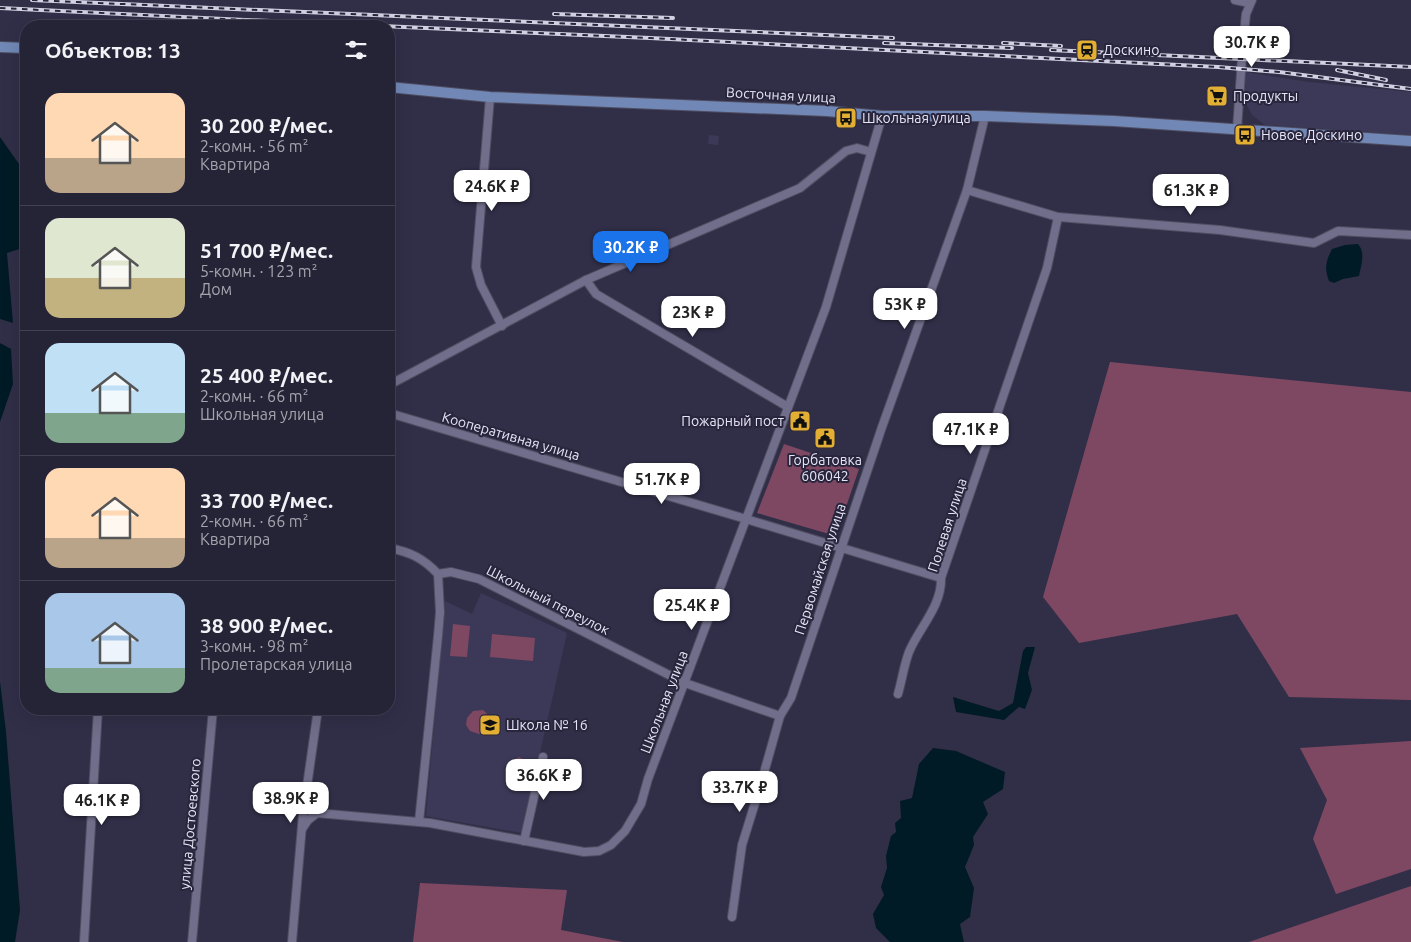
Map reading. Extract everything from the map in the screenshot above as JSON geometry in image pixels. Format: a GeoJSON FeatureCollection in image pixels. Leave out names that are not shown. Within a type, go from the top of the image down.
{"type":"FeatureCollection","features":[{"type":"Feature","properties":{"kind":"main road"},"geometry":{"type":"LineString","coordinates":[[0,47],[20,48]]}},
{"type":"Feature","properties":{"kind":"main road","name":"Восточная улица"},"geometry":{"type":"LineString","coordinates":[[395,88],[490,97],[827,111],[882,116],[985,116],[1114,121],[1411,141]]}},
{"type":"Feature","properties":{"kind":"street"},"geometry":{"type":"LineString","coordinates":[[1235,0],[1251,2],[1246,14],[1237,129]]}},
{"type":"Feature","properties":{"kind":"street"},"geometry":{"type":"LineString","coordinates":[[490,97],[476,267],[481,285],[502,326]]}},
{"type":"Feature","properties":{"kind":"street","name":"Школьная улица"},"geometry":{"type":"LineString","coordinates":[[318,813],[419,822],[584,852],[600,851],[611,846],[625,830],[641,804],[648,779],[826,308],[882,116]]}},
{"type":"Feature","properties":{"kind":"street","name":"Первомайская улица"},"geometry":{"type":"LineString","coordinates":[[732,918],[742,845],[780,716],[791,698],[840,548],[967,190],[985,116]]}},
{"type":"Feature","properties":{"kind":"street"},"geometry":{"type":"LineString","coordinates":[[395,383],[586,280],[800,188],[846,151],[857,148],[871,152]]}},
{"type":"Feature","properties":{"kind":"street"},"geometry":{"type":"LineString","coordinates":[[967,190],[1058,217],[1220,230],[1314,243],[1338,231],[1411,235]]}},
{"type":"Feature","properties":{"kind":"street","name":"Полевая улица"},"geometry":{"type":"LineString","coordinates":[[898,694],[909,652],[942,588],[941,578],[1047,268],[1058,217]]}},
{"type":"Feature","properties":{"kind":"street"},"geometry":{"type":"LineString","coordinates":[[586,280],[596,294],[788,407]]}},
{"type":"Feature","properties":{"kind":"street","name":"Кооперативная улица"},"geometry":{"type":"LineString","coordinates":[[395,416],[746,518],[941,578]]}},
{"type":"Feature","properties":{"kind":"street"},"geometry":{"type":"LineString","coordinates":[[395,549],[408,552],[430,566],[438,574],[440,612],[419,822]]}},
{"type":"Feature","properties":{"kind":"street","name":"Школьный переулок"},"geometry":{"type":"LineString","coordinates":[[438,574],[451,572],[479,579],[685,683],[780,716]]}},
{"type":"Feature","properties":{"kind":"street"},"geometry":{"type":"LineString","coordinates":[[84,942],[98,715]]}},
{"type":"Feature","properties":{"kind":"street","name":"улица Достоевского"},"geometry":{"type":"LineString","coordinates":[[192,942],[212,715]]}},
{"type":"Feature","properties":{"kind":"street"},"geometry":{"type":"LineString","coordinates":[[292,942],[305,799],[317,715]]}},
{"type":"Feature","properties":{"kind":"street"},"geometry":{"type":"LineString","coordinates":[[524,841],[543,757]]}},
{"type":"Feature","properties":{"kind":"street"},"geometry":{"type":"LineString","coordinates":[[302,829],[308,820],[318,813],[305,799]]}},
{"type":"Feature","properties":{"kind":"shaded area"},"geometry":{"type":"Polygon","coordinates":[[[1245,72],[1309,82],[1411,92],[1411,135],[1265,125],[1252,115],[1244,100],[1245,72]]]}},
{"type":"Feature","properties":{"kind":"shaded area"},"geometry":{"type":"Polygon","coordinates":[[[709,135],[719,136],[718,145],[708,144],[709,135]]]}},
{"type":"Feature","properties":{"kind":"shaded area"},"geometry":{"type":"Polygon","coordinates":[[[1110,362],[1411,392],[1411,700],[1289,697],[1237,614],[1079,643],[1043,597],[1110,362]]]}},
{"type":"Feature","properties":{"kind":"shaded area"},"geometry":{"type":"Polygon","coordinates":[[[784,444],[859,469],[836,536],[757,513],[784,444]]]}},
{"type":"Feature","properties":{"kind":"shaded area","name":"Школа № 16"},"geometry":{"type":"Polygon","coordinates":[[[481,593],[567,633],[522,833],[426,816],[445,601],[472,614],[481,593]]]}},
{"type":"Feature","properties":{"kind":"shaded area"},"geometry":{"type":"Polygon","coordinates":[[[453,624],[470,626],[467,657],[450,656],[453,624]]]}},
{"type":"Feature","properties":{"kind":"shaded area"},"geometry":{"type":"Polygon","coordinates":[[[492,634],[535,638],[533,661],[490,657],[492,634]]]}},
{"type":"Feature","properties":{"kind":"shaded area"},"geometry":{"type":"Polygon","coordinates":[[[483,710],[487,714],[486,730],[479,734],[470,731],[466,725],[467,718],[473,711],[483,710]]]}},
{"type":"Feature","properties":{"kind":"shaded area"},"geometry":{"type":"Polygon","coordinates":[[[1411,741],[1411,869],[1336,894],[1313,839],[1327,800],[1300,748],[1411,741]]]}},
{"type":"Feature","properties":{"kind":"shaded area"},"geometry":{"type":"Polygon","coordinates":[[[519,757],[529,762],[530,769],[527,776],[518,781],[511,778],[509,770],[512,761],[519,757]]]}},
{"type":"Feature","properties":{"kind":"shaded area"},"geometry":{"type":"Polygon","coordinates":[[[420,883],[567,890],[561,930],[623,942],[413,942],[420,883]]]}},
{"type":"Feature","properties":{"kind":"shaded area"},"geometry":{"type":"Polygon","coordinates":[[[1411,886],[1411,942],[1249,942],[1411,886]]]}},
{"type":"Feature","properties":{"kind":"water"},"geometry":{"type":"Polygon","coordinates":[[[0,137],[20,165],[20,249],[7,253],[13,323],[0,319],[0,137]]]}},
{"type":"Feature","properties":{"kind":"water"},"geometry":{"type":"Polygon","coordinates":[[[1358,244],[1362,251],[1359,276],[1334,283],[1329,281],[1326,265],[1332,249],[1358,244]]]}},
{"type":"Feature","properties":{"kind":"water"},"geometry":{"type":"Polygon","coordinates":[[[0,343],[11,349],[13,384],[0,422],[0,343]]]}},
{"type":"Feature","properties":{"kind":"water"},"geometry":{"type":"Polygon","coordinates":[[[1026,647],[1035,647],[1028,673],[1032,690],[1025,709],[1019,707],[1004,720],[956,712],[953,697],[999,711],[1013,703],[1023,651],[1026,647]]]}},
{"type":"Feature","properties":{"kind":"water"},"geometry":{"type":"Polygon","coordinates":[[[0,681],[6,732],[20,910],[15,942],[0,942],[0,681]]]}},
{"type":"Feature","properties":{"kind":"water"},"geometry":{"type":"Polygon","coordinates":[[[933,748],[956,751],[1005,772],[1003,789],[983,802],[988,814],[973,837],[974,845],[965,867],[974,888],[970,917],[960,924],[964,942],[890,942],[876,928],[873,914],[884,895],[881,887],[887,868],[886,856],[891,836],[896,832],[895,823],[901,818],[900,801],[912,798],[919,764],[933,748]]]}},
{"type":"Feature","properties":{"kind":"railway"},"geometry":{"type":"LineString","coordinates":[[32,0],[893,38]]}},
{"type":"Feature","properties":{"kind":"railway"},"geometry":{"type":"LineString","coordinates":[[0,8],[246,20]]}},
{"type":"Feature","properties":{"kind":"railway"},"geometry":{"type":"LineString","coordinates":[[554,14],[673,18]]}},
{"type":"Feature","properties":{"kind":"railway"},"geometry":{"type":"LineString","coordinates":[[395,27],[1218,67],[1279,72],[1411,89]]}},
{"type":"Feature","properties":{"kind":"railway"},"geometry":{"type":"LineString","coordinates":[[884,43],[1012,48]]}},
{"type":"Feature","properties":{"kind":"railway"},"geometry":{"type":"LineString","coordinates":[[1003,43],[1061,46]]}},
{"type":"Feature","properties":{"kind":"railway"},"geometry":{"type":"LineString","coordinates":[[1051,50],[1411,67]]}},
{"type":"Feature","properties":{"kind":"railway"},"geometry":{"type":"LineString","coordinates":[[1337,70],[1386,80]]}},
{"type":"Feature","properties":{"kind":"place","name":"Доскино"},"geometry":{"type":"Point","coordinates":[1087,50]}},
{"type":"Feature","properties":{"kind":"place","name":"Продукты"},"geometry":{"type":"Point","coordinates":[1217,96]}},
{"type":"Feature","properties":{"kind":"place","name":"Школьная улица"},"geometry":{"type":"Point","coordinates":[846,118]}},
{"type":"Feature","properties":{"kind":"place","name":"Новое Доскино"},"geometry":{"type":"Point","coordinates":[1245,135]}},
{"type":"Feature","properties":{"kind":"place","name":"Пожарный пост"},"geometry":{"type":"Point","coordinates":[800,421]}},
{"type":"Feature","properties":{"kind":"place","name":"Горбатовка 606042"},"geometry":{"type":"Point","coordinates":[825,438]}},
{"type":"Feature","properties":{"kind":"place","name":"Школа № 16"},"geometry":{"type":"Point","coordinates":[490,725]}}]}
